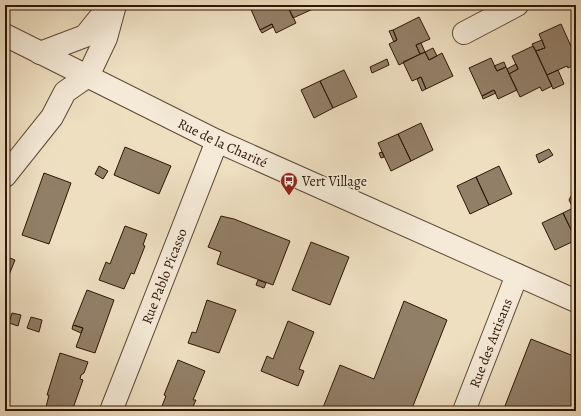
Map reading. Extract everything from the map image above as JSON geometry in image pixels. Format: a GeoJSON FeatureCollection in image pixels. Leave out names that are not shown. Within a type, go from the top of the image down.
{"type":"FeatureCollection","features":[{"type":"Feature","properties":{"kind":"street"},"geometry":{"type":"LineString","coordinates":[[40,53],[85,36],[110,5]]}},
{"type":"Feature","properties":{"kind":"street"},"geometry":{"type":"LineString","coordinates":[[5,176],[52,117],[65,92],[88,76],[106,38],[115,5]]}},
{"type":"Feature","properties":{"kind":"street"},"geometry":{"type":"LineString","coordinates":[[464,33],[517,5]]}},
{"type":"Feature","properties":{"kind":"street","name":"Rue de la Charité"},"geometry":{"type":"LineString","coordinates":[[5,35],[217,141],[576,301]]}},
{"type":"Feature","properties":{"kind":"street","name":"Rue Pablo Picasso"},"geometry":{"type":"LineString","coordinates":[[111,411],[217,141]]}},
{"type":"Feature","properties":{"kind":"street","name":"Rue des Artisans"},"geometry":{"type":"LineString","coordinates":[[464,411],[518,275]]}},
{"type":"Feature","properties":{"kind":"building"},"geometry":{"type":"Polygon","coordinates":[[[249,5],[287,5],[296,23],[276,33],[272,24],[260,30],[249,5]]]}},
{"type":"Feature","properties":{"kind":"building"},"geometry":{"type":"Polygon","coordinates":[[[287,5],[310,5],[313,9],[293,18],[287,5]]]}},
{"type":"Feature","properties":{"kind":"building"},"geometry":{"type":"Polygon","coordinates":[[[419,17],[430,39],[416,45],[420,54],[399,65],[389,44],[397,40],[393,30],[419,17]]]}},
{"type":"Feature","properties":{"kind":"building"},"geometry":{"type":"Polygon","coordinates":[[[272,24],[273,27],[262,33],[260,30],[272,24]]]}},
{"type":"Feature","properties":{"kind":"building"},"geometry":{"type":"Polygon","coordinates":[[[561,24],[575,55],[576,64],[568,68],[567,66],[547,75],[536,51],[545,48],[539,34],[561,24]]]}},
{"type":"Feature","properties":{"kind":"building"},"geometry":{"type":"Polygon","coordinates":[[[393,30],[397,40],[394,42],[389,31],[393,30]]]}},
{"type":"Feature","properties":{"kind":"building"},"geometry":{"type":"Polygon","coordinates":[[[542,40],[545,48],[536,51],[532,44],[542,40]]]}},
{"type":"Feature","properties":{"kind":"building"},"geometry":{"type":"Polygon","coordinates":[[[421,43],[425,52],[420,54],[416,45],[421,43]]]}},
{"type":"Feature","properties":{"kind":"building"},"geometry":{"type":"Polygon","coordinates":[[[533,46],[552,86],[542,91],[540,87],[520,97],[509,74],[518,69],[512,56],[533,46]]]}},
{"type":"Feature","properties":{"kind":"building"},"geometry":{"type":"Polygon","coordinates":[[[433,48],[437,56],[429,60],[425,52],[433,48]]]}},
{"type":"Feature","properties":{"kind":"building"},"geometry":{"type":"Polygon","coordinates":[[[425,52],[429,60],[442,53],[453,76],[426,89],[421,77],[412,81],[403,62],[425,52]]]}},
{"type":"Feature","properties":{"kind":"building"},"geometry":{"type":"Polygon","coordinates":[[[491,58],[497,71],[506,67],[517,90],[498,99],[494,90],[482,96],[469,68],[491,58]]]}},
{"type":"Feature","properties":{"kind":"building"},"geometry":{"type":"Polygon","coordinates":[[[387,59],[389,65],[372,73],[370,67],[387,59]]]}},
{"type":"Feature","properties":{"kind":"building"},"geometry":{"type":"Polygon","coordinates":[[[504,62],[506,67],[497,71],[494,66],[504,62]]]}},
{"type":"Feature","properties":{"kind":"building"},"geometry":{"type":"Polygon","coordinates":[[[516,64],[518,69],[509,74],[507,69],[516,64]]]}},
{"type":"Feature","properties":{"kind":"building"},"geometry":{"type":"Polygon","coordinates":[[[344,70],[357,97],[333,108],[320,81],[344,70]]]}},
{"type":"Feature","properties":{"kind":"building"},"geometry":{"type":"Polygon","coordinates":[[[558,70],[564,84],[553,89],[547,75],[558,70]]]}},
{"type":"Feature","properties":{"kind":"building"},"geometry":{"type":"Polygon","coordinates":[[[421,77],[426,89],[422,91],[417,79],[421,77]]]}},
{"type":"Feature","properties":{"kind":"building"},"geometry":{"type":"Polygon","coordinates":[[[320,81],[333,108],[314,118],[301,90],[320,81]]]}},
{"type":"Feature","properties":{"kind":"building"},"geometry":{"type":"Polygon","coordinates":[[[494,90],[496,93],[483,99],[482,96],[494,90]]]}},
{"type":"Feature","properties":{"kind":"building"},"geometry":{"type":"Polygon","coordinates":[[[421,123],[433,150],[411,161],[398,134],[421,123]]]}},
{"type":"Feature","properties":{"kind":"building"},"geometry":{"type":"Polygon","coordinates":[[[398,134],[411,161],[391,171],[378,143],[398,134]]]}},
{"type":"Feature","properties":{"kind":"building"},"geometry":{"type":"Polygon","coordinates":[[[125,147],[171,166],[159,194],[114,175],[125,147]]]}},
{"type":"Feature","properties":{"kind":"building"},"geometry":{"type":"Polygon","coordinates":[[[549,149],[553,155],[539,163],[536,155],[549,149]]]}},
{"type":"Feature","properties":{"kind":"building"},"geometry":{"type":"Polygon","coordinates":[[[382,152],[384,157],[381,158],[379,153],[382,152]]]}},
{"type":"Feature","properties":{"kind":"building"},"geometry":{"type":"Polygon","coordinates":[[[99,166],[108,171],[103,179],[95,174],[99,166]]]}},
{"type":"Feature","properties":{"kind":"building"},"geometry":{"type":"Polygon","coordinates":[[[499,166],[512,194],[489,205],[476,177],[499,166]]]}},
{"type":"Feature","properties":{"kind":"building"},"geometry":{"type":"Polygon","coordinates":[[[44,173],[71,183],[49,244],[22,235],[44,173]]]}},
{"type":"Feature","properties":{"kind":"building"},"geometry":{"type":"Polygon","coordinates":[[[476,177],[489,205],[470,214],[457,186],[476,177]]]}},
{"type":"Feature","properties":{"kind":"building"},"geometry":{"type":"Polygon","coordinates":[[[576,193],[576,240],[563,213],[573,208],[569,200],[571,196],[576,193]]]}},
{"type":"Feature","properties":{"kind":"building"},"geometry":{"type":"Polygon","coordinates":[[[563,213],[576,240],[555,250],[542,223],[563,213]]]}},
{"type":"Feature","properties":{"kind":"building"},"geometry":{"type":"Polygon","coordinates":[[[221,216],[234,219],[290,241],[273,285],[217,264],[221,252],[208,247],[221,216]]]}},
{"type":"Feature","properties":{"kind":"building"},"geometry":{"type":"Polygon","coordinates":[[[125,226],[147,234],[143,245],[145,246],[134,274],[131,273],[124,289],[99,280],[106,262],[110,264],[125,226]]]}},
{"type":"Feature","properties":{"kind":"building"},"geometry":{"type":"Polygon","coordinates":[[[311,242],[349,257],[330,305],[292,290],[311,242]]]}},
{"type":"Feature","properties":{"kind":"building"},"geometry":{"type":"Polygon","coordinates":[[[5,256],[15,260],[7,280],[5,280],[5,256]]]}},
{"type":"Feature","properties":{"kind":"building"},"geometry":{"type":"Polygon","coordinates":[[[258,280],[266,283],[264,288],[256,285],[258,280]]]}},
{"type":"Feature","properties":{"kind":"building"},"geometry":{"type":"Polygon","coordinates":[[[87,290],[114,300],[95,353],[76,347],[83,328],[73,325],[87,290]]]}},
{"type":"Feature","properties":{"kind":"building"},"geometry":{"type":"Polygon","coordinates":[[[207,300],[236,310],[219,353],[188,343],[192,332],[196,333],[207,300]]]}},
{"type":"Feature","properties":{"kind":"building"},"geometry":{"type":"Polygon","coordinates":[[[404,301],[447,320],[411,411],[322,410],[340,365],[374,379],[404,301]]]}},
{"type":"Feature","properties":{"kind":"building"},"geometry":{"type":"Polygon","coordinates":[[[12,313],[21,315],[18,326],[9,323],[12,313]]]}},
{"type":"Feature","properties":{"kind":"building"},"geometry":{"type":"Polygon","coordinates":[[[31,317],[42,320],[39,332],[27,328],[31,317]]]}},
{"type":"Feature","properties":{"kind":"building"},"geometry":{"type":"Polygon","coordinates":[[[288,321],[314,332],[299,369],[304,371],[298,386],[261,371],[267,356],[273,359],[288,321]]]}},
{"type":"Feature","properties":{"kind":"building"},"geometry":{"type":"Polygon","coordinates":[[[73,325],[83,328],[81,333],[72,329],[73,325]]]}},
{"type":"Feature","properties":{"kind":"building"},"geometry":{"type":"Polygon","coordinates":[[[531,339],[576,357],[576,411],[503,411],[531,339]]]}},
{"type":"Feature","properties":{"kind":"building"},"geometry":{"type":"Polygon","coordinates":[[[60,353],[88,362],[84,373],[81,375],[80,379],[83,380],[72,411],[58,411],[46,407],[49,395],[47,395],[60,353]]]}},
{"type":"Feature","properties":{"kind":"building"},"geometry":{"type":"Polygon","coordinates":[[[178,360],[205,371],[193,400],[196,400],[191,411],[160,411],[166,396],[164,395],[178,360]]]}},
{"type":"Feature","properties":{"kind":"place","name":"Vert Village"},"geometry":{"type":"Point","coordinates":[289,196]}}]}
